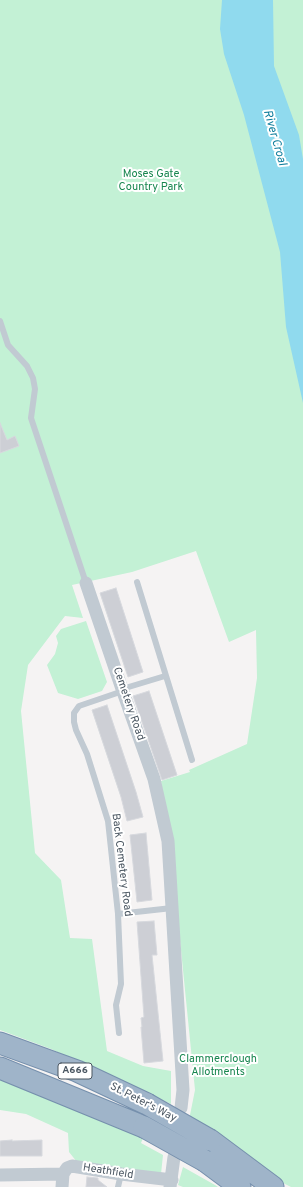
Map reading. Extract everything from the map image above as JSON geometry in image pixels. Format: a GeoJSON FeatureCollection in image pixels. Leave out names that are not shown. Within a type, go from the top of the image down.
{"type":"FeatureCollection","features":[{"type":"Feature","properties":{"kind":"highway","name":"St. Peter's Way"},"geometry":{"type":"LineString","coordinates":[[0,1043],[77,1072],[147,1104],[210,1140],[273,1187]]}},
{"type":"Feature","properties":{"kind":"highway","name":"St. Peter's Way"},"geometry":{"type":"LineString","coordinates":[[0,1068],[144,1127],[205,1161],[240,1187]]}},
{"type":"Feature","properties":{"kind":"street","name":"Cemetery Road"},"geometry":{"type":"LineString","coordinates":[[86,583],[122,690],[154,778],[168,841],[183,1090],[181,1108]]}},
{"type":"Feature","properties":{"kind":"street"},"geometry":{"type":"LineString","coordinates":[[171,1184],[174,1157]]}},
{"type":"Feature","properties":{"kind":"street","name":"Heathfield"},"geometry":{"type":"LineString","coordinates":[[0,1175],[63,1174],[67,1168],[72,1166],[120,1181],[171,1184]]}},
{"type":"Feature","properties":{"kind":"street"},"geometry":{"type":"LineString","coordinates":[[62,1187],[63,1174]]}},
{"type":"Feature","properties":{"kind":"lane","name":"Cemetery Road"},"geometry":{"type":"LineString","coordinates":[[0,321],[8,345],[27,366],[33,378],[36,390],[31,418],[86,583]]}},
{"type":"Feature","properties":{"kind":"lane"},"geometry":{"type":"LineString","coordinates":[[137,582],[192,760]]}},
{"type":"Feature","properties":{"kind":"lane"},"geometry":{"type":"LineString","coordinates":[[122,690],[165,676]]}},
{"type":"Feature","properties":{"kind":"lane","name":"Back Cemetery Road"},"geometry":{"type":"LineString","coordinates":[[119,1033],[116,1005],[121,984],[118,914],[108,821],[87,754],[76,730],[74,713],[79,706],[122,690]]}},
{"type":"Feature","properties":{"kind":"lane"},"geometry":{"type":"LineString","coordinates":[[118,914],[173,908]]}},
{"type":"Feature","properties":{"kind":"green space","name":"Moses Gate Country Park"},"geometry":{"type":"Polygon","coordinates":[[[0,0],[303,0],[303,1187],[291,1187],[271,1177],[189,1120],[195,1090],[177,910],[161,781],[190,772],[189,770],[247,744],[257,678],[256,630],[229,642],[196,551],[132,572],[72,585],[83,618],[65,616],[28,665],[21,711],[35,853],[61,880],[70,938],[92,939],[107,1051],[143,1066],[171,1071],[171,1104],[51,1049],[0,1030],[0,0]]]}},
{"type":"Feature","properties":{"kind":"green space"},"geometry":{"type":"Polygon","coordinates":[[[86,621],[107,682],[102,691],[78,699],[58,693],[47,665],[55,654],[58,643],[56,636],[61,629],[86,621]]]}},
{"type":"Feature","properties":{"kind":"green space"},"geometry":{"type":"Polygon","coordinates":[[[0,1072],[143,1138],[141,1143],[163,1155],[161,1174],[77,1162],[69,1152],[68,1133],[26,1114],[0,1110],[0,1072]]]}},
{"type":"Feature","properties":{"kind":"green space"},"geometry":{"type":"Polygon","coordinates":[[[183,1167],[218,1187],[183,1187],[178,1185],[183,1167]]]}},
{"type":"Feature","properties":{"kind":"water","name":"River Croal"},"geometry":{"type":"Polygon","coordinates":[[[222,0],[273,0],[274,66],[299,135],[303,159],[303,403],[286,327],[280,252],[244,115],[224,54],[220,29],[222,0]]]}},
{"type":"Feature","properties":{"kind":"building"},"geometry":{"type":"Polygon","coordinates":[[[0,423],[7,440],[15,436],[19,446],[0,453],[0,423]]]}},
{"type":"Feature","properties":{"kind":"building"},"geometry":{"type":"Polygon","coordinates":[[[116,588],[143,672],[128,677],[100,593],[116,588]]]}},
{"type":"Feature","properties":{"kind":"building"},"geometry":{"type":"Polygon","coordinates":[[[149,691],[177,775],[162,780],[133,696],[149,691]]]}},
{"type":"Feature","properties":{"kind":"building"},"geometry":{"type":"Polygon","coordinates":[[[107,705],[143,817],[127,821],[121,797],[92,710],[107,705]]]}},
{"type":"Feature","properties":{"kind":"building"},"geometry":{"type":"Polygon","coordinates":[[[146,833],[152,900],[137,902],[130,835],[146,833]]]}},
{"type":"Feature","properties":{"kind":"building"},"geometry":{"type":"Polygon","coordinates":[[[154,921],[157,955],[152,955],[163,1061],[144,1063],[141,1018],[144,1017],[137,922],[154,921]]]}},
{"type":"Feature","properties":{"kind":"building"},"geometry":{"type":"Polygon","coordinates":[[[42,1140],[42,1156],[0,1156],[0,1141],[42,1140]]]}},
{"type":"Feature","properties":{"kind":"building"},"geometry":{"type":"Polygon","coordinates":[[[87,1177],[98,1178],[98,1180],[107,1187],[86,1187],[87,1177]]]}},
{"type":"Feature","properties":{"kind":"park label","name":"Clammerclough Allotments"},"geometry":{"type":"Point","coordinates":[218,1066]}}]}
